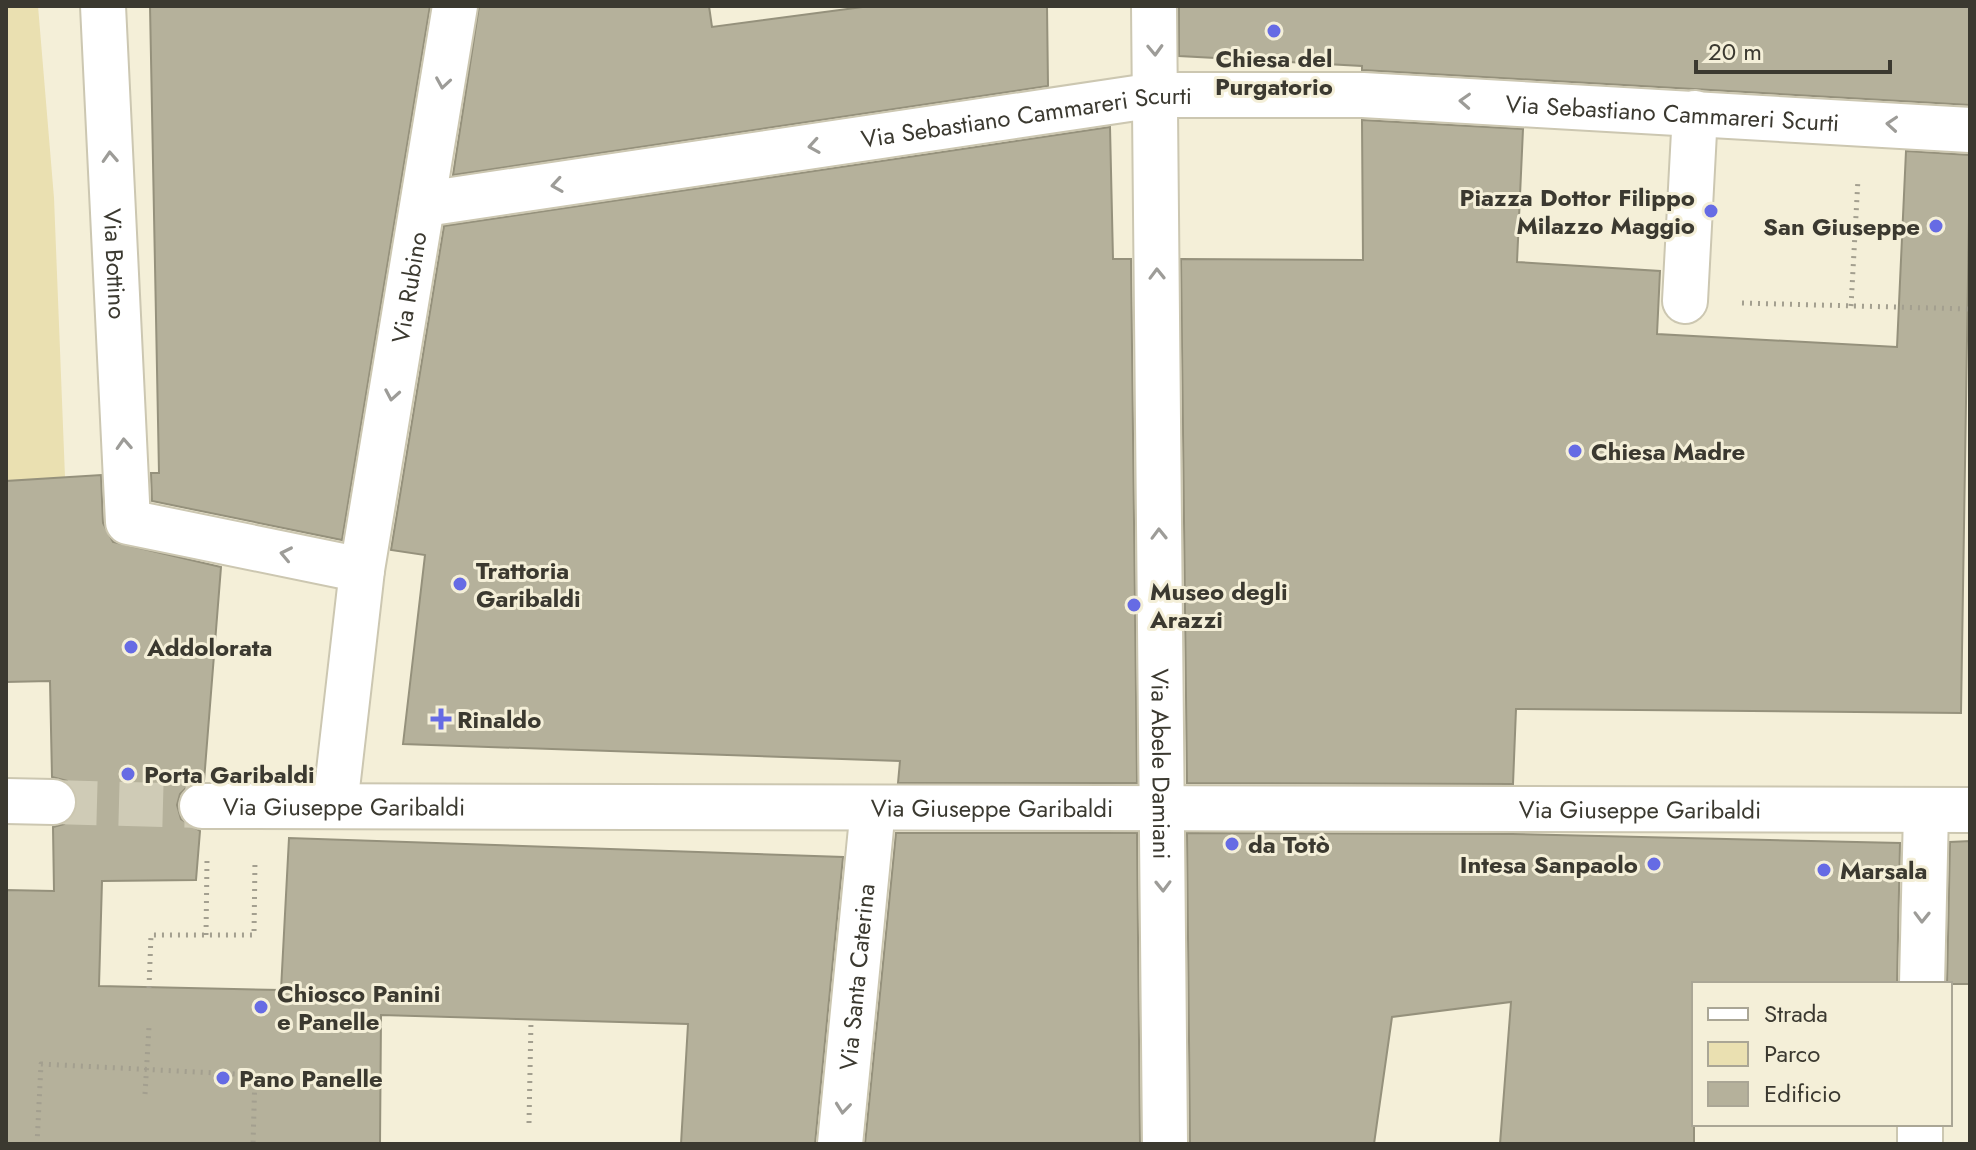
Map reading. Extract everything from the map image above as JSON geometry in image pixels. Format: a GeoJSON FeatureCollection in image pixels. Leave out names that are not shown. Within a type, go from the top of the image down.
{"type":"FeatureCollection","features":[{"type":"Feature","properties":{"kind":"street","name":"Via Bottino"},"geometry":{"type":"LineString","coordinates":[[103,6],[128,522],[362,570]]}},
{"type":"Feature","properties":{"kind":"street","name":"Via Rubino"},"geometry":{"type":"LineString","coordinates":[[335,806],[362,570],[425,204],[455,6]]}},
{"type":"Feature","properties":{"kind":"street","name":"Via Abele Damiani"},"geometry":{"type":"LineString","coordinates":[[1154,6],[1165,1144]]}},
{"type":"Feature","properties":{"kind":"street","name":"Via Sebastiano Cammareri Scurti"},"geometry":{"type":"LineString","coordinates":[[425,204],[1156,95],[1363,95],[1970,130]]}},
{"type":"Feature","properties":{"kind":"street"},"geometry":{"type":"LineString","coordinates":[[1685,301],[1695,113]]}},
{"type":"Feature","properties":{"kind":"street"},"geometry":{"type":"LineString","coordinates":[[6,801],[53,802]]}},
{"type":"Feature","properties":{"kind":"street","name":"Via Giuseppe Garibaldi"},"geometry":{"type":"LineString","coordinates":[[205,827],[335,806],[1970,810]]}},
{"type":"Feature","properties":{"kind":"street","name":"Via Santa Caterina"},"geometry":{"type":"LineString","coordinates":[[840,1144],[873,808]]}},
{"type":"Feature","properties":{"kind":"street"},"geometry":{"type":"LineString","coordinates":[[1922,982],[1926,811]]}},
{"type":"Feature","properties":{"kind":"path"},"geometry":{"type":"LineString","coordinates":[[1851,306],[1862,122]]}},
{"type":"Feature","properties":{"kind":"path"},"geometry":{"type":"LineString","coordinates":[[1685,301],[1970,309]]}},
{"type":"Feature","properties":{"kind":"path"},"geometry":{"type":"LineString","coordinates":[[205,827],[206,935]]}},
{"type":"Feature","properties":{"kind":"path"},"geometry":{"type":"LineString","coordinates":[[149,988],[151,935],[254,935],[255,854]]}},
{"type":"Feature","properties":{"kind":"path"},"geometry":{"type":"LineString","coordinates":[[529,1123],[531,1021]]}},
{"type":"Feature","properties":{"kind":"path"},"geometry":{"type":"LineString","coordinates":[[145,1094],[149,1027]]}},
{"type":"Feature","properties":{"kind":"path"},"geometry":{"type":"LineString","coordinates":[[37,1144],[41,1064],[255,1075],[253,1144]]}},
{"type":"Feature","properties":{"kind":"green space"},"geometry":{"type":"Polygon","coordinates":[[[6,6],[38,6],[54,198],[65,477],[6,481],[6,6]]]}},
{"type":"Feature","properties":{"kind":"building"},"geometry":{"type":"Polygon","coordinates":[[[150,6],[430,6],[342,540],[152,501],[151,473],[159,473],[150,6]]]}},
{"type":"Feature","properties":{"kind":"building"},"geometry":{"type":"Polygon","coordinates":[[[479,6],[709,6],[712,27],[870,6],[1047,6],[1048,86],[453,175],[479,6]]]}},
{"type":"Feature","properties":{"kind":"building"},"geometry":{"type":"Polygon","coordinates":[[[1179,6],[1970,6],[1970,105],[1362,70],[1362,66],[1179,56],[1179,6]]]}},
{"type":"Feature","properties":{"kind":"building","name":"Chiesa Madre"},"geometry":{"type":"Polygon","coordinates":[[[1362,120],[1523,129],[1517,262],[1660,271],[1657,334],[1897,347],[1906,151],[1970,155],[1961,713],[1516,709],[1513,784],[1187,783],[1181,259],[1363,260],[1362,120]]]}},
{"type":"Feature","properties":{"kind":"building"},"geometry":{"type":"Polygon","coordinates":[[[1110,127],[1113,259],[1131,259],[1137,783],[898,783],[900,761],[403,744],[425,555],[391,550],[444,226],[1110,127]]]}},
{"type":"Feature","properties":{"kind":"building"},"geometry":{"type":"Polygon","coordinates":[[[101,475],[103,523],[113,542],[221,567],[204,781],[189,785],[180,794],[177,805],[181,819],[200,831],[196,880],[102,881],[99,986],[281,990],[289,838],[843,857],[815,1144],[681,1144],[688,1024],[381,1015],[380,1144],[6,1144],[6,890],[54,891],[53,827],[64,824],[74,816],[78,802],[75,791],[67,781],[52,777],[50,681],[6,682],[6,481],[101,475]]]}},
{"type":"Feature","properties":{"kind":"building"},"geometry":{"type":"Polygon","coordinates":[[[896,833],[1137,833],[1140,1144],[865,1144],[896,833]]]}},
{"type":"Feature","properties":{"kind":"building"},"geometry":{"type":"Polygon","coordinates":[[[1187,833],[1512,834],[1900,843],[1897,982],[1692,982],[1694,1144],[1500,1144],[1511,1002],[1392,1017],[1374,1144],[1190,1144],[1187,833]]]}},
{"type":"Feature","properties":{"kind":"building"},"geometry":{"type":"Polygon","coordinates":[[[1970,841],[1970,984],[1947,982],[1950,842],[1970,841]]]}},
{"type":"Feature","properties":{"kind":"tunnel"},"geometry":{"type":"LineString","coordinates":[[53,802],[202,806]]}},
{"type":"Feature","properties":{"kind":"place","name":"Chiesa del Purgatorio"},"geometry":{"type":"Point","coordinates":[1274,31]}},
{"type":"Feature","properties":{"kind":"place","name":"Piazza Dottor Filippo Milazzo Maggio"},"geometry":{"type":"Point","coordinates":[1711,211]}},
{"type":"Feature","properties":{"kind":"place","name":"San Giuseppe"},"geometry":{"type":"Point","coordinates":[1936,226]}},
{"type":"Feature","properties":{"kind":"place","name":"Chiesa Madre"},"geometry":{"type":"Point","coordinates":[1575,451]}},
{"type":"Feature","properties":{"kind":"place","name":"Trattoria Garibaldi"},"geometry":{"type":"Point","coordinates":[460,584]}},
{"type":"Feature","properties":{"kind":"place","name":"Museo degli Arazzi"},"geometry":{"type":"Point","coordinates":[1134,605]}},
{"type":"Feature","properties":{"kind":"place","name":"Addolorata"},"geometry":{"type":"Point","coordinates":[131,647]}},
{"type":"Feature","properties":{"kind":"place","name":"Rinaldo"},"geometry":{"type":"Point","coordinates":[441,719]}},
{"type":"Feature","properties":{"kind":"place","name":"Porta Garibaldi"},"geometry":{"type":"Point","coordinates":[128,774]}},
{"type":"Feature","properties":{"kind":"place","name":"da Totò"},"geometry":{"type":"Point","coordinates":[1232,844]}},
{"type":"Feature","properties":{"kind":"place","name":"Intesa Sanpaolo"},"geometry":{"type":"Point","coordinates":[1654,864]}},
{"type":"Feature","properties":{"kind":"place","name":"Marsala"},"geometry":{"type":"Point","coordinates":[1824,870]}},
{"type":"Feature","properties":{"kind":"place","name":"Chiosco Panini e Panelle"},"geometry":{"type":"Point","coordinates":[261,1007]}},
{"type":"Feature","properties":{"kind":"place","name":"Pano Panelle"},"geometry":{"type":"Point","coordinates":[223,1078]}}]}
